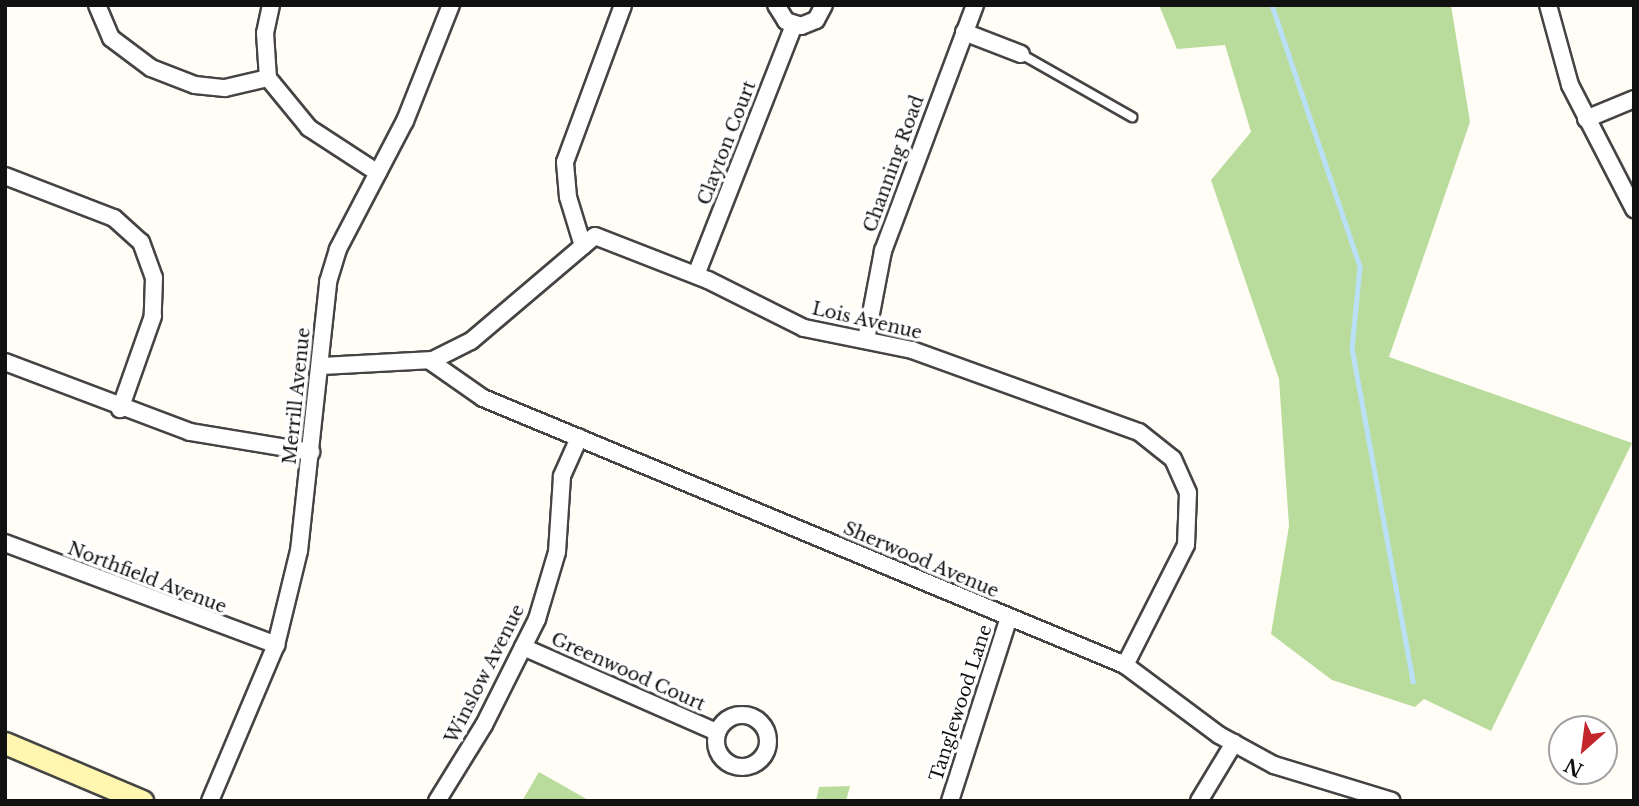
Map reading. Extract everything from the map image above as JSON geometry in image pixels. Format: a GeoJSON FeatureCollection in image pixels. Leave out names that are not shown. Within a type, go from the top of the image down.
{"type":"FeatureCollection","features":[{"type":"Feature","properties":{"kind":"street"},"geometry":{"type":"LineString","coordinates":[[97,5],[111,38],[151,68],[195,85],[225,88],[268,78]]}},
{"type":"Feature","properties":{"kind":"street"},"geometry":{"type":"LineString","coordinates":[[271,5],[265,33],[268,78],[309,128],[378,173]]}},
{"type":"Feature","properties":{"kind":"street","name":"Merrill Avenue"},"geometry":{"type":"LineString","coordinates":[[209,801],[276,645],[299,551],[332,271],[354,215],[405,121],[451,5]]}},
{"type":"Feature","properties":{"kind":"street"},"geometry":{"type":"LineString","coordinates":[[322,366],[430,361],[471,341],[583,246],[568,197],[565,162],[624,5]]}},
{"type":"Feature","properties":{"kind":"street"},"geometry":{"type":"LineString","coordinates":[[776,5],[780,16],[794,25],[816,20],[824,5]]}},
{"type":"Feature","properties":{"kind":"street","name":"Channing Road"},"geometry":{"type":"LineString","coordinates":[[866,340],[883,251],[975,5]]}},
{"type":"Feature","properties":{"kind":"street"},"geometry":{"type":"LineString","coordinates":[[1548,5],[1570,85],[1634,209]]}},
{"type":"Feature","properties":{"kind":"street","name":"Clayton Court"},"geometry":{"type":"LineString","coordinates":[[696,275],[794,25]]}},
{"type":"Feature","properties":{"kind":"street"},"geometry":{"type":"LineString","coordinates":[[964,32],[1021,54]]}},
{"type":"Feature","properties":{"kind":"street"},"geometry":{"type":"LineString","coordinates":[[1586,119],[1634,99]]}},
{"type":"Feature","properties":{"kind":"street"},"geometry":{"type":"LineString","coordinates":[[5,176],[114,218],[141,242],[154,278],[153,316],[120,409]]}},
{"type":"Feature","properties":{"kind":"street","name":"Lois Avenue"},"geometry":{"type":"LineString","coordinates":[[583,246],[595,236],[696,275],[804,328],[912,350],[1139,432],[1173,459],[1188,493],[1186,545],[1125,665]]}},
{"type":"Feature","properties":{"kind":"street","name":"Sherwood Avenue"},"geometry":{"type":"LineString","coordinates":[[430,361],[483,398],[1125,665],[1171,703],[1275,765],[1392,801]]}},
{"type":"Feature","properties":{"kind":"street"},"geometry":{"type":"LineString","coordinates":[[5,362],[120,409],[190,432],[311,452]]}},
{"type":"Feature","properties":{"kind":"street","name":"Winslow Avenue"},"geometry":{"type":"LineString","coordinates":[[437,801],[484,725],[537,619],[557,552],[562,476],[579,438]]}},
{"type":"Feature","properties":{"kind":"street","name":"Northfield Avenue"},"geometry":{"type":"LineString","coordinates":[[5,543],[276,645]]}},
{"type":"Feature","properties":{"kind":"street","name":"Tanglewood Lane"},"geometry":{"type":"LineString","coordinates":[[950,801],[1009,617]]}},
{"type":"Feature","properties":{"kind":"street","name":"Greenwood Court"},"geometry":{"type":"LineString","coordinates":[[523,647],[717,732]]}},
{"type":"Feature","properties":{"kind":"street"},"geometry":{"type":"LineString","coordinates":[[5,743],[142,801]]}},
{"type":"Feature","properties":{"kind":"street"},"geometry":{"type":"LineString","coordinates":[[1199,801],[1234,743]]}},
{"type":"Feature","properties":{"kind":"lane"},"geometry":{"type":"LineString","coordinates":[[1021,54],[1132,117]]}},
{"type":"Feature","properties":{"kind":"green space"},"geometry":{"type":"Polygon","coordinates":[[[1159,5],[1451,5],[1470,122],[1389,357],[1632,443],[1491,731],[1424,699],[1415,707],[1332,680],[1271,634],[1289,526],[1279,379],[1211,180],[1251,132],[1225,45],[1177,49],[1159,5]]]}},
{"type":"Feature","properties":{"kind":"green space"},"geometry":{"type":"Polygon","coordinates":[[[539,772],[590,801],[522,801],[539,772]]]}},
{"type":"Feature","properties":{"kind":"green space"},"geometry":{"type":"Polygon","coordinates":[[[850,786],[846,801],[816,801],[819,787],[850,786]]]}},
{"type":"Feature","properties":{"kind":"waterway"},"geometry":{"type":"LineString","coordinates":[[1272,5],[1360,267],[1352,348],[1413,681]]}}]}
